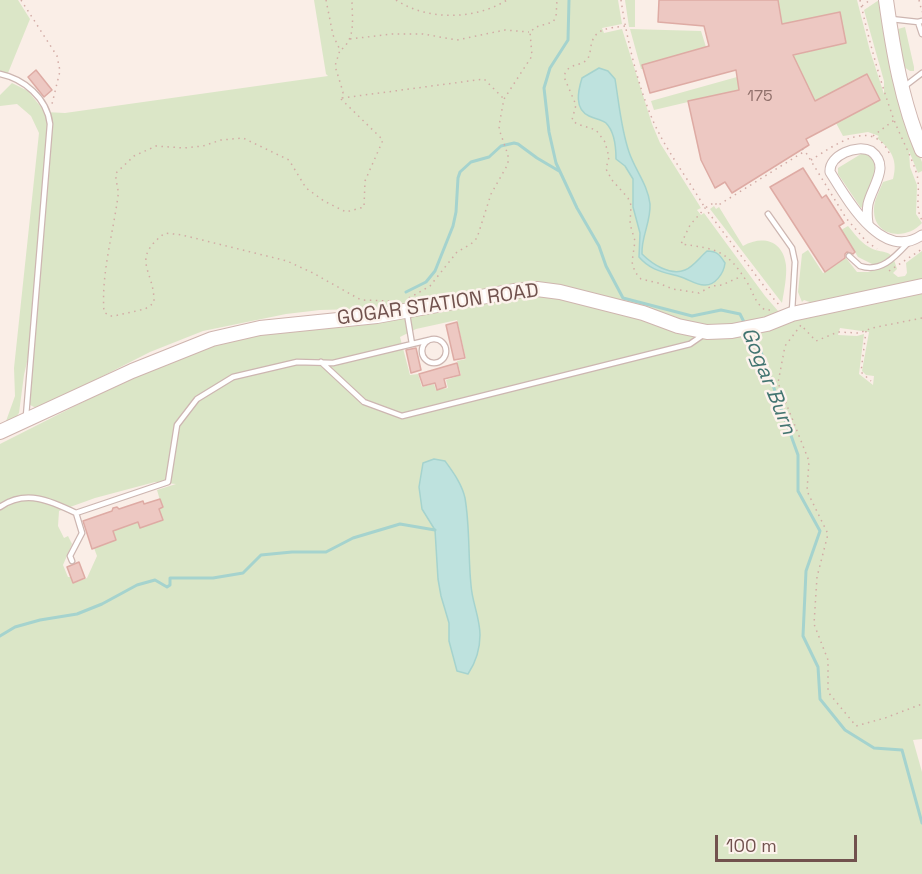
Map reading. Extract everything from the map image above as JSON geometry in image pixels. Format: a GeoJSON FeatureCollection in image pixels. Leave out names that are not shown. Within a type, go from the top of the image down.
{"type":"FeatureCollection","features":[{"type":"Feature","properties":{"kind":"street"},"geometry":{"type":"LineString","coordinates":[[886,0],[907,109],[922,149]]}},
{"type":"Feature","properties":{"kind":"street"},"geometry":{"type":"LineString","coordinates":[[868,223],[868,204],[878,180],[880,162],[871,151],[859,148],[834,159],[830,165],[830,172],[854,209],[868,223],[884,238],[910,242],[922,235]]}},
{"type":"Feature","properties":{"kind":"street","name":"GOGAR STATION ROAD"},"geometry":{"type":"LineString","coordinates":[[0,432],[158,360],[212,339],[267,327],[359,318],[405,305],[537,289],[560,292],[643,313],[678,326],[707,332],[732,331],[767,324],[786,310],[922,286]]}},
{"type":"Feature","properties":{"kind":"lane"},"geometry":{"type":"LineString","coordinates":[[888,18],[920,22],[922,34]]}},
{"type":"Feature","properties":{"kind":"lane"},"geometry":{"type":"LineString","coordinates":[[902,87],[922,73]]}},
{"type":"Feature","properties":{"kind":"lane"},"geometry":{"type":"LineString","coordinates":[[0,74],[12,77],[28,87],[40,99],[48,113],[50,124],[26,419]]}},
{"type":"Feature","properties":{"kind":"lane"},"geometry":{"type":"LineString","coordinates":[[768,214],[792,248],[795,262],[786,310]]}},
{"type":"Feature","properties":{"kind":"lane"},"geometry":{"type":"LineString","coordinates":[[849,256],[855,264],[865,268],[884,266],[910,242]]}},
{"type":"Feature","properties":{"kind":"lane"},"geometry":{"type":"LineString","coordinates":[[405,305],[412,344]]}},
{"type":"Feature","properties":{"kind":"lane"},"geometry":{"type":"LineString","coordinates":[[321,362],[364,402],[402,416],[690,344],[707,332]]}},
{"type":"Feature","properties":{"kind":"lane"},"geometry":{"type":"LineString","coordinates":[[0,507],[30,496],[50,500],[76,513],[168,482],[177,425],[196,399],[233,377],[297,362],[333,363],[429,340],[436,339],[444,345],[446,351],[441,360],[431,362],[423,356],[423,347],[429,340]]}},
{"type":"Feature","properties":{"kind":"lane"},"geometry":{"type":"LineString","coordinates":[[72,561],[70,556],[82,533],[76,513]]}},
{"type":"Feature","properties":{"kind":"path"},"geometry":{"type":"LineString","coordinates":[[21,0],[57,56],[60,71],[55,97],[48,113]]}},
{"type":"Feature","properties":{"kind":"path"},"geometry":{"type":"LineString","coordinates":[[326,0],[333,35],[340,50]]}},
{"type":"Feature","properties":{"kind":"path"},"geometry":{"type":"LineString","coordinates":[[341,99],[343,92],[335,66],[340,50],[350,39],[352,0]]}},
{"type":"Feature","properties":{"kind":"path"},"geometry":{"type":"LineString","coordinates":[[396,0],[436,15],[452,15],[488,9],[507,0]]}},
{"type":"Feature","properties":{"kind":"path"},"geometry":{"type":"LineString","coordinates":[[405,305],[430,286],[457,252],[475,242],[490,194],[508,164],[508,155],[499,129],[504,99],[532,56],[530,35],[536,27],[553,22],[556,17],[556,0]]}},
{"type":"Feature","properties":{"kind":"path"},"geometry":{"type":"LineString","coordinates":[[621,0],[625,26],[657,129],[705,208],[772,298],[786,310]]}},
{"type":"Feature","properties":{"kind":"path"},"geometry":{"type":"LineString","coordinates":[[860,0],[876,65],[890,109],[917,175],[920,195],[918,213],[922,220]]}},
{"type":"Feature","properties":{"kind":"path"},"geometry":{"type":"LineString","coordinates":[[861,6],[870,0]]}},
{"type":"Feature","properties":{"kind":"path"},"geometry":{"type":"LineString","coordinates":[[919,0],[922,12]]}},
{"type":"Feature","properties":{"kind":"path"},"geometry":{"type":"LineString","coordinates":[[625,26],[594,35],[591,55],[587,60],[572,65],[566,70],[564,77],[576,105],[572,120],[596,130],[605,142],[609,156],[606,169],[630,201],[630,224],[635,241],[632,262],[635,272],[641,279],[648,282],[699,293],[742,276]]}},
{"type":"Feature","properties":{"kind":"path"},"geometry":{"type":"LineString","coordinates":[[350,39],[423,33],[457,40],[502,30],[530,35]]}},
{"type":"Feature","properties":{"kind":"path"},"geometry":{"type":"LineString","coordinates":[[341,99],[484,80],[504,99]]}},
{"type":"Feature","properties":{"kind":"path"},"geometry":{"type":"LineString","coordinates":[[341,99],[383,140],[365,181],[364,207],[346,212],[324,201],[306,188],[288,160],[243,138],[184,148],[161,146],[134,156],[116,173],[115,177],[118,194],[108,260],[105,312],[114,316],[145,309],[154,303],[154,294],[146,268],[146,256],[152,243],[165,233],[182,235],[287,261],[361,300],[393,301]]}},
{"type":"Feature","properties":{"kind":"path"},"geometry":{"type":"LineString","coordinates":[[786,310],[762,308],[736,266],[719,251],[708,247],[681,244],[690,225],[705,208],[715,202],[717,206],[805,151]]}},
{"type":"Feature","properties":{"kind":"path"},"geometry":{"type":"LineString","coordinates":[[917,175],[922,173]]}},
{"type":"Feature","properties":{"kind":"path"},"geometry":{"type":"LineString","coordinates":[[889,271],[922,249]]}},
{"type":"Feature","properties":{"kind":"path"},"geometry":{"type":"LineString","coordinates":[[922,318],[859,333],[838,332],[816,341],[801,325],[785,346],[778,383],[809,461],[807,491],[828,534],[817,577],[814,624],[828,660],[828,692],[856,726],[922,704]]}},
{"type":"Feature","properties":{"kind":"path"},"geometry":{"type":"LineString","coordinates":[[867,330],[861,372],[872,381]]}},
{"type":"Feature","properties":{"kind":"green space"},"geometry":{"type":"Polygon","coordinates":[[[0,0],[18,0],[30,19],[8,73],[0,72],[0,0]]]}},
{"type":"Feature","properties":{"kind":"green space"},"geometry":{"type":"Polygon","coordinates":[[[314,0],[618,0],[622,24],[602,28],[604,33],[622,29],[660,143],[701,208],[697,210],[701,215],[704,213],[765,296],[786,320],[804,319],[816,314],[818,305],[804,300],[802,302],[798,292],[802,254],[808,250],[823,273],[846,258],[857,272],[873,270],[874,265],[858,257],[841,230],[848,226],[866,245],[874,250],[886,252],[892,257],[897,269],[893,273],[898,277],[905,276],[906,263],[922,251],[922,739],[913,740],[922,772],[922,874],[0,874],[0,444],[154,366],[252,333],[377,323],[464,304],[490,302],[527,284],[510,284],[400,308],[320,310],[286,314],[203,331],[150,352],[38,409],[28,404],[34,331],[24,375],[19,413],[14,420],[5,424],[15,396],[14,368],[39,133],[31,116],[17,104],[0,106],[0,95],[12,83],[28,91],[45,112],[65,113],[328,76],[314,0]],[[457,320],[416,329],[400,337],[410,375],[418,374],[422,387],[434,384],[436,390],[448,388],[446,380],[461,375],[457,361],[466,359],[457,320]],[[840,328],[838,335],[864,334],[859,374],[873,385],[874,376],[866,375],[862,371],[869,332],[840,328]],[[155,482],[95,498],[59,511],[58,526],[64,538],[68,536],[72,544],[63,565],[68,577],[71,577],[74,583],[87,578],[97,556],[94,548],[116,540],[112,528],[135,523],[135,519],[140,527],[163,520],[157,490],[176,484],[155,482]]]}},
{"type":"Feature","properties":{"kind":"green space"},"geometry":{"type":"Polygon","coordinates":[[[625,0],[635,0],[635,27],[629,27],[625,0]]]}},
{"type":"Feature","properties":{"kind":"green space"},"geometry":{"type":"Polygon","coordinates":[[[778,0],[857,0],[884,94],[884,81],[864,10],[879,0],[894,82],[922,162],[922,171],[918,173],[909,151],[910,167],[917,185],[916,214],[922,223],[915,229],[900,234],[892,233],[879,226],[875,218],[874,206],[883,182],[893,179],[895,167],[893,156],[877,138],[879,136],[868,132],[843,136],[836,123],[880,100],[867,74],[815,101],[777,59],[846,43],[782,24],[778,0]]]}},
{"type":"Feature","properties":{"kind":"green space"},"geometry":{"type":"Polygon","coordinates":[[[905,27],[914,71],[904,67],[898,29],[905,27]]]}},
{"type":"Feature","properties":{"kind":"green space"},"geometry":{"type":"Polygon","coordinates":[[[630,29],[701,31],[706,47],[642,65],[643,69],[641,69],[630,29]]]}},
{"type":"Feature","properties":{"kind":"green space"},"geometry":{"type":"Polygon","coordinates":[[[737,77],[739,90],[654,110],[651,101],[737,77]]]}},
{"type":"Feature","properties":{"kind":"green space"},"geometry":{"type":"Polygon","coordinates":[[[867,153],[872,156],[876,171],[861,208],[838,174],[838,168],[861,154],[867,153]]]}},
{"type":"Feature","properties":{"kind":"green space"},"geometry":{"type":"Polygon","coordinates":[[[714,206],[716,209],[719,207],[743,246],[764,241],[776,245],[781,250],[786,265],[782,303],[710,209],[714,206]]]}},
{"type":"Feature","properties":{"kind":"water"},"geometry":{"type":"Polygon","coordinates":[[[599,68],[608,71],[615,79],[626,143],[649,197],[650,211],[642,254],[662,268],[679,271],[691,267],[707,251],[716,253],[725,263],[721,275],[712,283],[698,284],[658,270],[639,257],[640,233],[633,207],[633,179],[625,166],[616,159],[614,140],[609,127],[604,122],[584,113],[579,104],[582,78],[599,68]]]}},
{"type":"Feature","properties":{"kind":"water"},"geometry":{"type":"Polygon","coordinates":[[[434,459],[445,461],[459,483],[465,498],[470,574],[480,635],[477,656],[468,674],[457,671],[449,641],[449,623],[438,579],[435,530],[422,509],[419,487],[423,463],[434,459]]]}},
{"type":"Feature","properties":{"kind":"building"},"geometry":{"type":"Polygon","coordinates":[[[659,0],[778,0],[782,24],[840,12],[846,43],[793,55],[815,101],[867,74],[880,100],[806,139],[809,145],[732,193],[725,182],[715,188],[701,160],[688,101],[739,90],[736,70],[650,93],[642,65],[709,46],[704,26],[658,22],[659,0]]]}},
{"type":"Feature","properties":{"kind":"building"},"geometry":{"type":"Polygon","coordinates":[[[36,70],[52,90],[44,97],[28,77],[36,70]]]}},
{"type":"Feature","properties":{"kind":"building"},"geometry":{"type":"Polygon","coordinates":[[[803,168],[822,198],[826,195],[844,223],[839,226],[855,252],[853,254],[847,252],[845,258],[825,272],[770,187],[803,168]]]}},
{"type":"Feature","properties":{"kind":"building"},"geometry":{"type":"Polygon","coordinates":[[[457,322],[465,358],[454,360],[446,325],[457,322]]]}},
{"type":"Feature","properties":{"kind":"building"},"geometry":{"type":"Polygon","coordinates":[[[416,348],[421,370],[411,373],[406,350],[416,348]]]}},
{"type":"Feature","properties":{"kind":"building"},"geometry":{"type":"Polygon","coordinates":[[[457,363],[460,375],[444,379],[446,387],[437,390],[435,383],[423,386],[419,374],[457,363]]]}},
{"type":"Feature","properties":{"kind":"building"},"geometry":{"type":"Polygon","coordinates":[[[160,499],[163,507],[159,509],[163,520],[140,528],[138,522],[113,531],[116,540],[92,549],[83,521],[112,511],[113,508],[119,509],[143,501],[144,504],[160,499]]]}},
{"type":"Feature","properties":{"kind":"building"},"geometry":{"type":"Polygon","coordinates":[[[79,562],[85,578],[73,583],[67,567],[79,562]]]}},
{"type":"Feature","properties":{"kind":"waterway","name":"Gogar Burn"},"geometry":{"type":"LineString","coordinates":[[569,0],[568,40],[550,68],[544,88],[549,132],[556,163],[623,298],[692,316],[721,310],[740,314],[745,324]]}},
{"type":"Feature","properties":{"kind":"waterway"},"geometry":{"type":"LineString","coordinates":[[406,292],[426,282],[435,271],[453,226],[458,178],[460,172],[471,162],[489,157],[501,146],[514,143],[559,171]]}},
{"type":"Feature","properties":{"kind":"waterway","name":"Gogar Burn"},"geometry":{"type":"LineString","coordinates":[[750,332],[761,352],[798,455],[798,491],[820,531],[806,571],[803,636],[818,667],[820,699],[845,730],[874,748],[902,750],[922,823]]}},
{"type":"Feature","properties":{"kind":"waterway"},"geometry":{"type":"LineString","coordinates":[[0,636],[15,627],[77,614],[102,604],[137,585],[155,580],[167,587],[170,585],[170,578],[213,578],[243,573],[261,555],[326,552],[353,538],[400,524],[435,530]]}}]}
